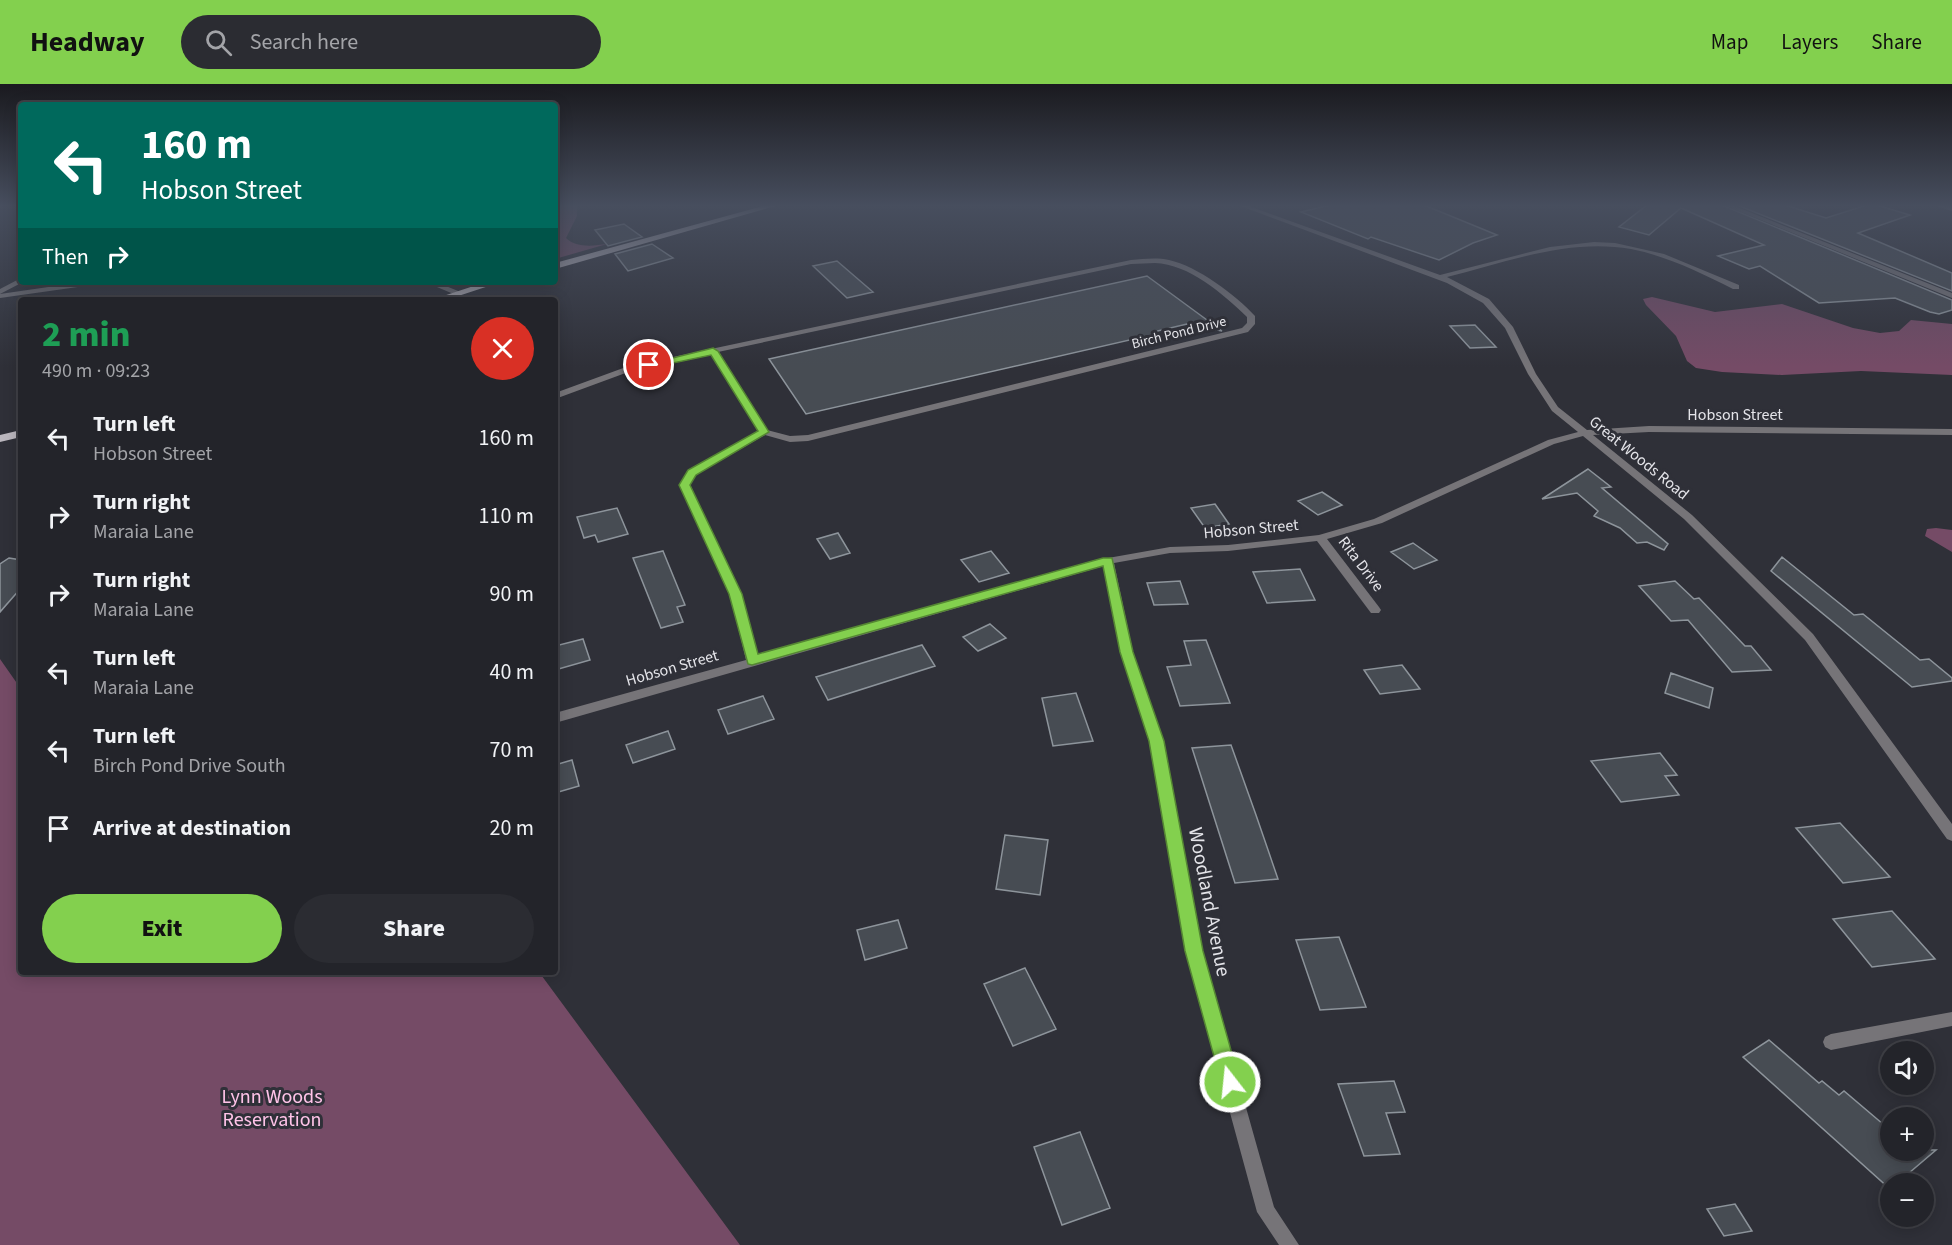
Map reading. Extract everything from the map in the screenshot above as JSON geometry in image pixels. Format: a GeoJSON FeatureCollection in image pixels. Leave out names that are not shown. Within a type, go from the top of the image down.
{"type":"FeatureCollection","features":[{"type":"Feature","properties":{"kind":"main road"},"geometry":{"type":"LineString","coordinates":[[558,266],[583,259]]}},
{"type":"Feature","properties":{"kind":"main road"},"geometry":{"type":"LineString","coordinates":[[445,297],[485,285]]}},
{"type":"Feature","properties":{"kind":"main road"},"geometry":{"type":"LineString","coordinates":[[0,439],[18,434]]}},
{"type":"Feature","properties":{"kind":"street","name":"Great Woods Road"},"geometry":{"type":"LineString","coordinates":[[1390,259],[1440,277],[1486,301],[1509,327],[1532,374],[1555,409],[1688,517],[1809,637],[1952,835]]}},
{"type":"Feature","properties":{"kind":"street"},"geometry":{"type":"LineString","coordinates":[[1440,277],[1519,259]]}},
{"type":"Feature","properties":{"kind":"street"},"geometry":{"type":"LineString","coordinates":[[1667,259],[1736,287]]}},
{"type":"Feature","properties":{"kind":"street"},"geometry":{"type":"LineString","coordinates":[[1861,259],[1952,296]]}},
{"type":"Feature","properties":{"kind":"street","name":"Birch Pond Drive"},"geometry":{"type":"LineString","coordinates":[[713,351],[1131,262],[1151,260],[1181,267],[1242,306],[1251,316],[1251,324],[1245,330],[879,422],[808,438],[790,439],[764,432]]}},
{"type":"Feature","properties":{"kind":"street"},"geometry":{"type":"LineString","coordinates":[[0,294],[18,282]]}},
{"type":"Feature","properties":{"kind":"street"},"geometry":{"type":"LineString","coordinates":[[0,294],[74,285]]}},
{"type":"Feature","properties":{"kind":"street"},"geometry":{"type":"LineString","coordinates":[[438,285],[459,292]]}},
{"type":"Feature","properties":{"kind":"street"},"geometry":{"type":"LineString","coordinates":[[558,395],[629,369],[713,351],[764,432],[692,473],[685,485],[735,594],[752,660]]}},
{"type":"Feature","properties":{"kind":"street","name":"Hobson Street"},"geometry":{"type":"LineString","coordinates":[[558,717],[752,660],[1108,561],[1170,550],[1228,548],[1320,538],[1378,521],[1551,442],[1585,433],[1649,429],[1952,432]]}},
{"type":"Feature","properties":{"kind":"street","name":"Rita Drive"},"geometry":{"type":"LineString","coordinates":[[1320,538],[1375,610]]}},
{"type":"Feature","properties":{"kind":"street","name":"Woodland Avenue"},"geometry":{"type":"LineString","coordinates":[[1108,561],[1127,652],[1157,741],[1194,951],[1266,1212],[1290,1245]]}},
{"type":"Feature","properties":{"kind":"street"},"geometry":{"type":"LineString","coordinates":[[1831,1042],[1952,1019]]}},
{"type":"Feature","properties":{"kind":"green space"},"geometry":{"type":"Polygon","coordinates":[[[1652,297],[1715,312],[1782,304],[1853,328],[1880,333],[1899,331],[1911,320],[1952,324],[1952,375],[1861,371],[1782,375],[1722,372],[1696,368],[1687,361],[1676,336],[1646,305],[1643,299],[1652,297]]]}},
{"type":"Feature","properties":{"kind":"green space"},"geometry":{"type":"Polygon","coordinates":[[[1927,529],[1952,530],[1952,552],[1925,536],[1927,529]]]}},
{"type":"Feature","properties":{"kind":"green space","name":"Lynn Woods Reservation"},"geometry":{"type":"Polygon","coordinates":[[[0,659],[18,685],[18,975],[541,975],[740,1245],[0,1245],[0,659]]]}},
{"type":"Feature","properties":{"kind":"building"},"geometry":{"type":"Polygon","coordinates":[[[619,259],[669,259],[628,271],[619,259]]]}},
{"type":"Feature","properties":{"kind":"building"},"geometry":{"type":"Polygon","coordinates":[[[1726,259],[1853,259],[1952,300],[1952,310],[1939,314],[1895,298],[1819,303],[1760,266],[1749,269],[1726,259]]]}},
{"type":"Feature","properties":{"kind":"building"},"geometry":{"type":"Polygon","coordinates":[[[1872,259],[1920,259],[1952,273],[1952,291],[1872,259]]]}},
{"type":"Feature","properties":{"kind":"building"},"geometry":{"type":"Polygon","coordinates":[[[837,261],[873,292],[847,298],[813,266],[837,261]]]}},
{"type":"Feature","properties":{"kind":"building"},"geometry":{"type":"Polygon","coordinates":[[[1147,276],[1222,331],[1187,324],[1153,332],[1156,334],[806,414],[769,359],[1147,276]]]}},
{"type":"Feature","properties":{"kind":"building"},"geometry":{"type":"Polygon","coordinates":[[[1475,325],[1496,347],[1470,348],[1450,326],[1475,325]]]}},
{"type":"Feature","properties":{"kind":"building"},"geometry":{"type":"Polygon","coordinates":[[[1588,469],[1611,487],[1602,488],[1668,544],[1664,550],[1647,542],[1637,543],[1620,528],[1594,516],[1598,511],[1577,493],[1542,499],[1588,469]]]}},
{"type":"Feature","properties":{"kind":"building"},"geometry":{"type":"Polygon","coordinates":[[[1322,492],[1342,505],[1318,515],[1298,501],[1322,492]]]}},
{"type":"Feature","properties":{"kind":"building"},"geometry":{"type":"Polygon","coordinates":[[[1215,504],[1229,524],[1205,528],[1191,508],[1215,504]]]}},
{"type":"Feature","properties":{"kind":"building"},"geometry":{"type":"Polygon","coordinates":[[[617,508],[628,534],[598,542],[595,535],[584,538],[577,517],[617,508]]]}},
{"type":"Feature","properties":{"kind":"building"},"geometry":{"type":"Polygon","coordinates":[[[838,533],[850,553],[830,559],[817,539],[838,533]]]}},
{"type":"Feature","properties":{"kind":"building"},"geometry":{"type":"Polygon","coordinates":[[[1413,543],[1437,560],[1414,569],[1391,552],[1413,543]]]}},
{"type":"Feature","properties":{"kind":"building"},"geometry":{"type":"Polygon","coordinates":[[[663,551],[685,605],[677,607],[683,622],[661,628],[633,558],[663,551]]]}},
{"type":"Feature","properties":{"kind":"building"},"geometry":{"type":"Polygon","coordinates":[[[991,551],[1009,573],[979,582],[961,560],[991,551]]]}},
{"type":"Feature","properties":{"kind":"building"},"geometry":{"type":"Polygon","coordinates":[[[1782,557],[1854,615],[1863,614],[1920,660],[1929,659],[1952,678],[1952,681],[1912,687],[1771,571],[1782,557]]]}},
{"type":"Feature","properties":{"kind":"building"},"geometry":{"type":"Polygon","coordinates":[[[9,558],[18,560],[18,591],[0,612],[0,564],[9,558]]]}},
{"type":"Feature","properties":{"kind":"building"},"geometry":{"type":"Polygon","coordinates":[[[1300,569],[1315,600],[1267,603],[1253,572],[1300,569]]]}},
{"type":"Feature","properties":{"kind":"building"},"geometry":{"type":"Polygon","coordinates":[[[1180,581],[1188,604],[1154,605],[1147,583],[1180,581]]]}},
{"type":"Feature","properties":{"kind":"building"},"geometry":{"type":"Polygon","coordinates":[[[1675,581],[1694,599],[1699,598],[1745,646],[1751,646],[1771,670],[1732,672],[1688,620],[1671,621],[1639,586],[1675,581]]]}},
{"type":"Feature","properties":{"kind":"building"},"geometry":{"type":"Polygon","coordinates":[[[990,624],[1006,638],[978,651],[963,637],[990,624]]]}},
{"type":"Feature","properties":{"kind":"building"},"geometry":{"type":"Polygon","coordinates":[[[583,639],[590,660],[558,669],[558,645],[583,639]]]}},
{"type":"Feature","properties":{"kind":"building"},"geometry":{"type":"Polygon","coordinates":[[[1206,640],[1230,703],[1180,706],[1167,667],[1191,665],[1184,641],[1206,640]]]}},
{"type":"Feature","properties":{"kind":"building"},"geometry":{"type":"Polygon","coordinates":[[[922,645],[935,666],[828,700],[816,677],[922,645]]]}},
{"type":"Feature","properties":{"kind":"building"},"geometry":{"type":"Polygon","coordinates":[[[1402,665],[1420,689],[1380,694],[1364,670],[1402,665]]]}},
{"type":"Feature","properties":{"kind":"building"},"geometry":{"type":"Polygon","coordinates":[[[1671,673],[1713,688],[1709,708],[1665,693],[1671,673]]]}},
{"type":"Feature","properties":{"kind":"building"},"geometry":{"type":"Polygon","coordinates":[[[1076,693],[1093,741],[1053,746],[1042,698],[1076,693]]]}},
{"type":"Feature","properties":{"kind":"building"},"geometry":{"type":"Polygon","coordinates":[[[763,696],[774,719],[728,734],[718,710],[763,696]]]}},
{"type":"Feature","properties":{"kind":"building"},"geometry":{"type":"Polygon","coordinates":[[[668,731],[675,749],[633,763],[626,745],[668,731]]]}},
{"type":"Feature","properties":{"kind":"building"},"geometry":{"type":"Polygon","coordinates":[[[1231,745],[1278,879],[1235,883],[1192,748],[1231,745]]]}},
{"type":"Feature","properties":{"kind":"building"},"geometry":{"type":"Polygon","coordinates":[[[1660,753],[1677,775],[1665,776],[1679,795],[1621,802],[1591,761],[1660,753]]]}},
{"type":"Feature","properties":{"kind":"building"},"geometry":{"type":"Polygon","coordinates":[[[572,760],[579,786],[558,792],[558,764],[572,760]]]}},
{"type":"Feature","properties":{"kind":"building"},"geometry":{"type":"Polygon","coordinates":[[[1840,823],[1890,877],[1843,883],[1796,828],[1840,823]]]}},
{"type":"Feature","properties":{"kind":"building"},"geometry":{"type":"Polygon","coordinates":[[[1005,835],[1048,840],[1040,895],[996,889],[1005,835]]]}},
{"type":"Feature","properties":{"kind":"building"},"geometry":{"type":"Polygon","coordinates":[[[1892,911],[1935,959],[1872,967],[1833,919],[1892,911]]]}},
{"type":"Feature","properties":{"kind":"building"},"geometry":{"type":"Polygon","coordinates":[[[898,920],[907,948],[865,960],[857,930],[898,920]]]}},
{"type":"Feature","properties":{"kind":"building"},"geometry":{"type":"Polygon","coordinates":[[[1339,937],[1366,1007],[1320,1010],[1296,940],[1339,937]]]}},
{"type":"Feature","properties":{"kind":"building"},"geometry":{"type":"Polygon","coordinates":[[[1025,968],[1056,1029],[1013,1046],[984,984],[1025,968]]]}},
{"type":"Feature","properties":{"kind":"building"},"geometry":{"type":"Polygon","coordinates":[[[1769,1040],[1819,1083],[1822,1081],[1839,1095],[1844,1091],[1880,1122],[1880,1161],[1923,1161],[1909,1173],[1880,1173],[1880,1180],[1743,1057],[1769,1040]]]}},
{"type":"Feature","properties":{"kind":"building"},"geometry":{"type":"Polygon","coordinates":[[[1394,1081],[1405,1112],[1386,1113],[1400,1154],[1364,1156],[1338,1084],[1394,1081]]]}},
{"type":"Feature","properties":{"kind":"building"},"geometry":{"type":"Polygon","coordinates":[[[1080,1132],[1110,1208],[1062,1225],[1034,1147],[1080,1132]]]}},
{"type":"Feature","properties":{"kind":"building"},"geometry":{"type":"Polygon","coordinates":[[[1735,1204],[1752,1231],[1724,1236],[1707,1209],[1735,1204]]]}},
{"type":"Feature","properties":{"kind":"route"},"geometry":{"type":"LineString","coordinates":[[649,365],[713,351],[764,432],[692,473],[685,485],[690,501],[735,594],[752,660],[1108,561],[1127,652],[1157,741],[1194,951],[1230,1082]]}}]}
